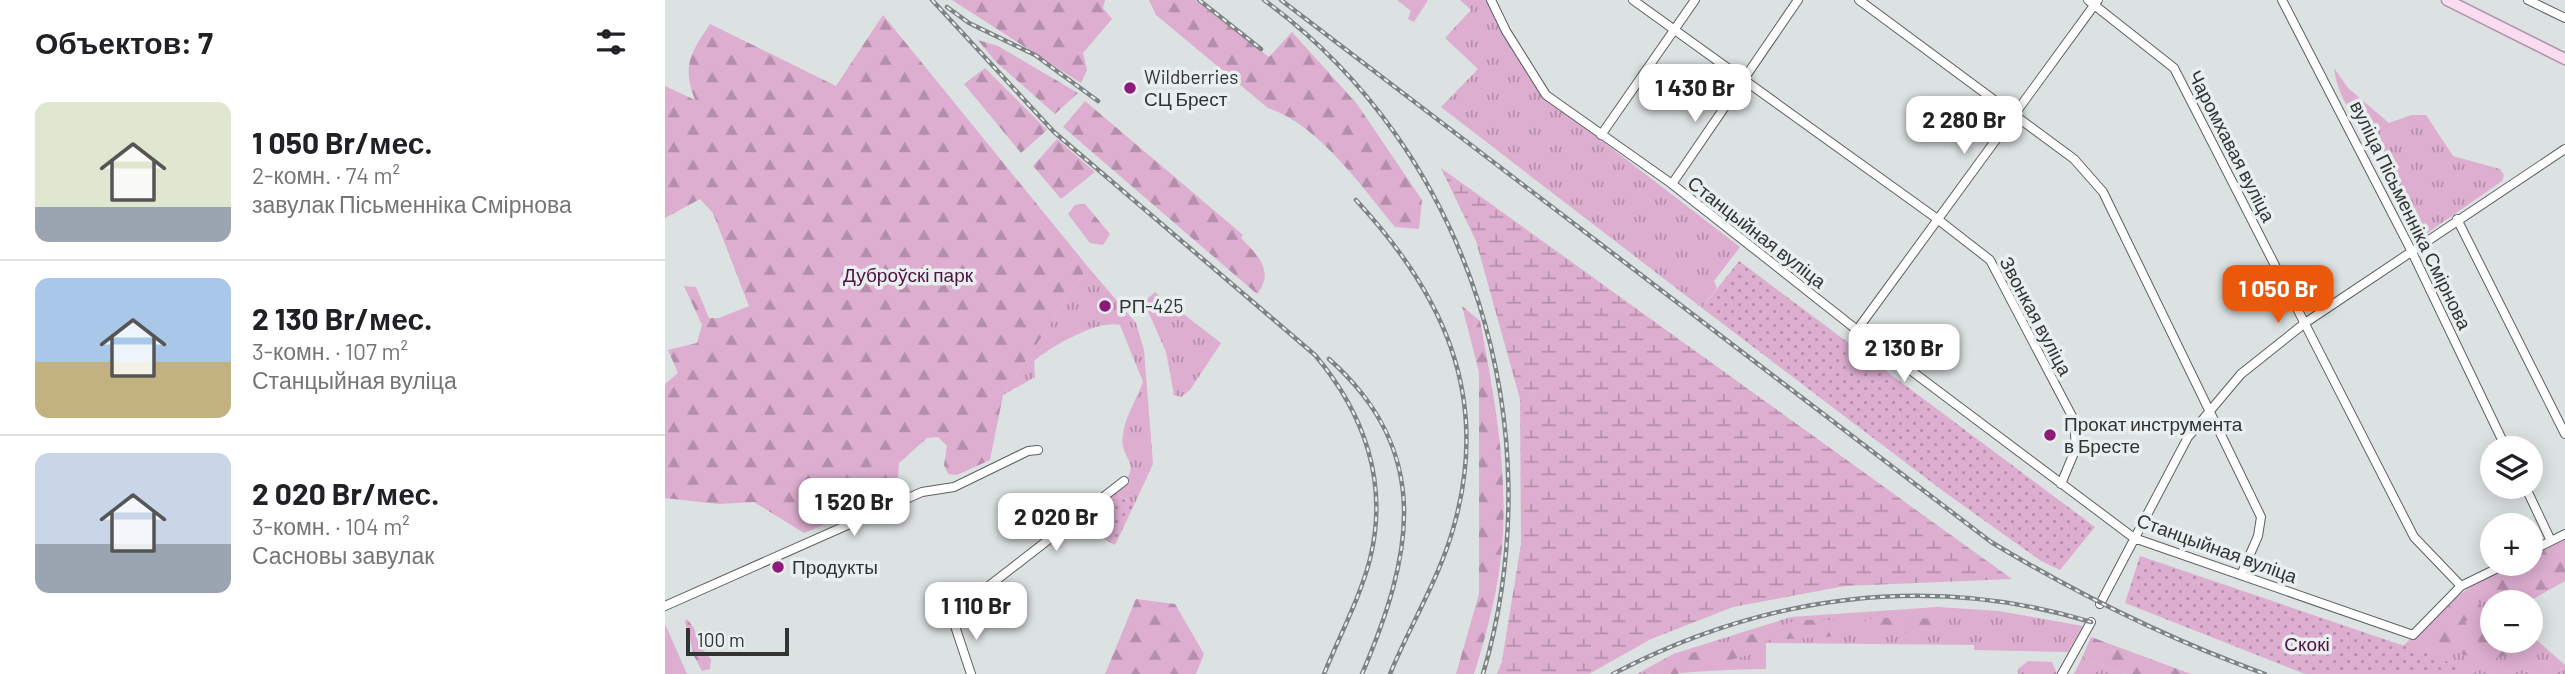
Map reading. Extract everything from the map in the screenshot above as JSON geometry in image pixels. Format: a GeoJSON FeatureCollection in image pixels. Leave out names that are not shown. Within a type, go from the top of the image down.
{"type":"FeatureCollection","features":[{"type":"Feature","properties":{"kind":"main road"},"geometry":{"type":"LineString","coordinates":[[2447,0],[2565,59]]}},
{"type":"Feature","properties":{"kind":"street","name":"Станцыйная вуліца"},"geometry":{"type":"LineString","coordinates":[[1491,0],[1506,31],[1542,89],[1601,135],[1672,184],[1857,330],[2134,538],[2413,635],[2461,586]]}},
{"type":"Feature","properties":{"kind":"street","name":"Звонкая вуліца"},"geometry":{"type":"LineString","coordinates":[[1633,0],[1936,218],[1990,260],[2074,420],[2076,448],[2061,484]]}},
{"type":"Feature","properties":{"kind":"street"},"geometry":{"type":"LineString","coordinates":[[1601,135],[1695,0]]}},
{"type":"Feature","properties":{"kind":"street"},"geometry":{"type":"LineString","coordinates":[[1672,184],[1798,0]]}},
{"type":"Feature","properties":{"kind":"street"},"geometry":{"type":"LineString","coordinates":[[1859,0],[2074,159],[2103,192],[2261,517],[2258,536],[2241,575]]}},
{"type":"Feature","properties":{"kind":"street","name":"вуліца Пісьменніка Смірнова"},"geometry":{"type":"LineString","coordinates":[[2282,0],[2411,250],[2500,436]]}},
{"type":"Feature","properties":{"kind":"street"},"geometry":{"type":"LineString","coordinates":[[2528,0],[2565,18]]}},
{"type":"Feature","properties":{"kind":"street"},"geometry":{"type":"LineString","coordinates":[[1857,330],[2093,2]]}},
{"type":"Feature","properties":{"kind":"street","name":"Чаромхавая вуліца"},"geometry":{"type":"LineString","coordinates":[[2093,2],[2174,68],[2414,537],[2461,586]]}},
{"type":"Feature","properties":{"kind":"street"},"geometry":{"type":"LineString","coordinates":[[2100,604],[2162,482],[2209,410],[2241,374],[2305,323],[2456,219],[2565,149]]}},
{"type":"Feature","properties":{"kind":"street"},"geometry":{"type":"LineString","coordinates":[[2456,219],[2565,433]]}},
{"type":"Feature","properties":{"kind":"street"},"geometry":{"type":"LineString","coordinates":[[665,606],[922,492],[954,487],[1028,451],[1038,450]]}},
{"type":"Feature","properties":{"kind":"street"},"geometry":{"type":"LineString","coordinates":[[971,674],[952,617],[968,610],[972,599],[1124,481]]}},
{"type":"Feature","properties":{"kind":"street"},"geometry":{"type":"LineString","coordinates":[[2531,499],[2551,541]]}},
{"type":"Feature","properties":{"kind":"street"},"geometry":{"type":"LineString","coordinates":[[2543,545],[2565,534]]}},
{"type":"Feature","properties":{"kind":"street"},"geometry":{"type":"LineString","coordinates":[[2461,586],[2481,576]]}},
{"type":"Feature","properties":{"kind":"street"},"geometry":{"type":"LineString","coordinates":[[2062,674],[2091,622]]}},
{"type":"Feature","properties":{"kind":"green space"},"geometry":{"type":"Polygon","coordinates":[[[952,0],[1105,0],[1103,8],[1112,19],[1083,53],[1087,70],[1081,83],[952,0]]]}},
{"type":"Feature","properties":{"kind":"green space"},"geometry":{"type":"Polygon","coordinates":[[[1149,0],[1195,0],[1269,57],[1292,32],[1357,104],[1422,200],[1419,229],[1395,227],[1338,158],[1321,142],[1286,116],[1268,108],[1156,15],[1149,0]]]}},
{"type":"Feature","properties":{"kind":"green space"},"geometry":{"type":"Polygon","coordinates":[[[1397,0],[1428,0],[1414,22],[1408,19],[1411,11],[1397,0]]]}},
{"type":"Feature","properties":{"kind":"green space"},"geometry":{"type":"Polygon","coordinates":[[[1460,0],[1487,0],[1540,93],[1740,247],[1714,281],[1717,288],[1702,308],[1441,107],[1478,69],[1445,38],[1471,10],[1460,0]]]}},
{"type":"Feature","properties":{"kind":"green space","name":"Дуброўскі парк"},"geometry":{"type":"Polygon","coordinates":[[[883,15],[1088,267],[1003,395],[990,460],[957,475],[948,474],[944,465],[947,446],[938,437],[927,438],[899,463],[897,494],[804,533],[754,502],[718,504],[665,498],[665,384],[678,373],[668,350],[697,343],[702,325],[684,286],[696,287],[709,318],[719,318],[749,306],[713,213],[700,199],[665,218],[665,86],[695,100],[689,78],[690,60],[710,24],[836,86],[883,15]]]}},
{"type":"Feature","properties":{"kind":"green space"},"geometry":{"type":"Polygon","coordinates":[[[978,40],[998,46],[1078,93],[1055,114],[995,61],[978,40]]]}},
{"type":"Feature","properties":{"kind":"green space"},"geometry":{"type":"Polygon","coordinates":[[[985,68],[1047,130],[1021,153],[964,84],[985,68]]]}},
{"type":"Feature","properties":{"kind":"green space"},"geometry":{"type":"Polygon","coordinates":[[[2334,68],[2348,88],[2389,123],[2411,115],[2426,115],[2453,156],[2500,169],[2504,175],[2502,181],[2423,236],[2413,233],[2376,156],[2345,102],[2334,68]]]}},
{"type":"Feature","properties":{"kind":"green space"},"geometry":{"type":"Polygon","coordinates":[[[1085,101],[1243,235],[1241,238],[1258,257],[1264,271],[1262,286],[1257,294],[1063,127],[1085,101]]]}},
{"type":"Feature","properties":{"kind":"green space"},"geometry":{"type":"Polygon","coordinates":[[[1057,139],[1095,172],[1061,199],[1033,166],[1057,139]]]}},
{"type":"Feature","properties":{"kind":"green space"},"geometry":{"type":"Polygon","coordinates":[[[1441,168],[2012,579],[1845,586],[1733,607],[1651,639],[1589,674],[1497,674],[1502,661],[1521,544],[1520,399],[1476,241],[1441,168]]]}},
{"type":"Feature","properties":{"kind":"green space"},"geometry":{"type":"Polygon","coordinates":[[[1085,204],[1110,234],[1103,245],[1090,243],[1068,214],[1075,205],[1085,204]]]}},
{"type":"Feature","properties":{"kind":"green space"},"geometry":{"type":"Polygon","coordinates":[[[1739,261],[2095,527],[2060,570],[2041,561],[1943,491],[1702,308],[1739,261]]]}},
{"type":"Feature","properties":{"kind":"green space"},"geometry":{"type":"Polygon","coordinates":[[[1088,267],[1136,323],[1144,350],[1153,464],[1134,505],[1115,493],[1125,482],[1131,467],[1124,451],[1123,434],[1143,382],[1120,325],[1111,324],[1087,330],[1051,349],[1034,361],[1035,377],[1003,395],[1088,267]]]}},
{"type":"Feature","properties":{"kind":"green space"},"geometry":{"type":"Polygon","coordinates":[[[1155,292],[1221,343],[1190,390],[1181,397],[1174,395],[1166,352],[1144,302],[1155,292]]]}},
{"type":"Feature","properties":{"kind":"green space"},"geometry":{"type":"Polygon","coordinates":[[[1462,306],[1480,321],[1500,442],[1504,504],[1498,579],[1474,674],[1456,674],[1479,594],[1479,372],[1462,306]]]}},
{"type":"Feature","properties":{"kind":"green space"},"geometry":{"type":"Polygon","coordinates":[[[1115,493],[1134,505],[1115,545],[1096,535],[1081,520],[1115,493]]]}},
{"type":"Feature","properties":{"kind":"green space"},"geometry":{"type":"Polygon","coordinates":[[[2565,538],[2565,581],[2543,593],[2543,590],[2480,590],[2480,653],[2543,653],[2543,646],[2565,665],[2565,674],[2475,674],[2403,646],[2461,594],[2489,576],[2543,576],[2543,550],[2565,538]]]}},
{"type":"Feature","properties":{"kind":"green space"},"geometry":{"type":"Polygon","coordinates":[[[2565,538],[2565,574],[2543,591],[2480,590],[2477,583],[2491,576],[2543,576],[2543,550],[2565,538]]]}},
{"type":"Feature","properties":{"kind":"green space","name":"Скокі"},"geometry":{"type":"Polygon","coordinates":[[[2140,556],[2437,657],[2475,674],[2305,674],[2125,603],[2140,556]]]}},
{"type":"Feature","properties":{"kind":"green space"},"geometry":{"type":"Polygon","coordinates":[[[2471,598],[2480,603],[2480,611],[2465,622],[2471,632],[2480,632],[2480,653],[2509,653],[2478,658],[2429,642],[2422,629],[2456,600],[2471,598]]]}},
{"type":"Feature","properties":{"kind":"green space"},"geometry":{"type":"Polygon","coordinates":[[[1136,599],[1175,604],[1204,654],[1196,674],[1105,674],[1136,599]]]}},
{"type":"Feature","properties":{"kind":"green space"},"geometry":{"type":"Polygon","coordinates":[[[1938,607],[1999,611],[2083,626],[2068,652],[1974,650],[1974,645],[1766,643],[1766,669],[1637,674],[1673,654],[1791,617],[1938,607]]]}},
{"type":"Feature","properties":{"kind":"green space"},"geometry":{"type":"Polygon","coordinates":[[[687,619],[694,628],[699,646],[711,659],[710,669],[702,671],[694,656],[685,621],[687,619]]]}},
{"type":"Feature","properties":{"kind":"green space"},"geometry":{"type":"Polygon","coordinates":[[[1867,619],[1936,619],[1941,627],[1937,633],[1870,633],[1863,626],[1867,619]]]}},
{"type":"Feature","properties":{"kind":"green space"},"geometry":{"type":"Polygon","coordinates":[[[1798,620],[1834,620],[1842,627],[1840,636],[1767,640],[1756,653],[1677,674],[1649,674],[1689,654],[1798,620]]]}},
{"type":"Feature","properties":{"kind":"green space"},"geometry":{"type":"Polygon","coordinates":[[[666,626],[687,674],[665,674],[666,626]]]}},
{"type":"Feature","properties":{"kind":"green space"},"geometry":{"type":"Polygon","coordinates":[[[2091,637],[2191,674],[2127,674],[2082,658],[2091,637]]]}},
{"type":"Feature","properties":{"kind":"green space"},"geometry":{"type":"Polygon","coordinates":[[[2082,658],[2127,674],[2074,674],[2082,658]]]}},
{"type":"Feature","properties":{"kind":"green space"},"geometry":{"type":"Polygon","coordinates":[[[2028,661],[2052,662],[2057,674],[2018,674],[2018,669],[2028,661]]]}},
{"type":"Feature","properties":{"kind":"railway"},"geometry":{"type":"LineString","coordinates":[[932,0],[1054,132],[1315,355],[1347,401],[1359,425],[1374,476],[1375,531],[1361,588],[1324,674]]}},
{"type":"Feature","properties":{"kind":"railway"},"geometry":{"type":"LineString","coordinates":[[1199,0],[1261,49]]}},
{"type":"Feature","properties":{"kind":"railway"},"geometry":{"type":"LineString","coordinates":[[1264,0],[1336,63],[1396,135],[1444,215],[1479,302],[1500,393],[1508,487],[1503,581],[1483,674]]}},
{"type":"Feature","properties":{"kind":"railway"},"geometry":{"type":"LineString","coordinates":[[1281,0],[1991,542],[2125,615],[2265,674]]}},
{"type":"Feature","properties":{"kind":"railway"},"geometry":{"type":"LineString","coordinates":[[947,7],[969,23],[1035,55],[1098,101]]}},
{"type":"Feature","properties":{"kind":"railway"},"geometry":{"type":"LineString","coordinates":[[1356,200],[1413,271],[1434,309],[1451,348],[1462,388],[1466,430],[1464,475],[1449,542],[1390,674]]}},
{"type":"Feature","properties":{"kind":"railway"},"geometry":{"type":"LineString","coordinates":[[1329,359],[1363,395],[1386,431],[1399,469],[1404,508],[1401,548],[1393,589],[1362,674]]}},
{"type":"Feature","properties":{"kind":"railway"},"geometry":{"type":"LineString","coordinates":[[1613,674],[1670,647],[1728,626],[1787,610],[1847,600],[1907,596],[1969,598],[2030,607],[2091,622]]}},
{"type":"Feature","properties":{"kind":"place","name":"Wildberries СЦ Брест"},"geometry":{"type":"Point","coordinates":[1130,88]}},
{"type":"Feature","properties":{"kind":"place","name":"РП-425"},"geometry":{"type":"Point","coordinates":[1105,306]}},
{"type":"Feature","properties":{"kind":"place","name":"Прокат инструмента в Бресте"},"geometry":{"type":"Point","coordinates":[2050,435]}},
{"type":"Feature","properties":{"kind":"place","name":"Продукты"},"geometry":{"type":"Point","coordinates":[778,567]}}]}
